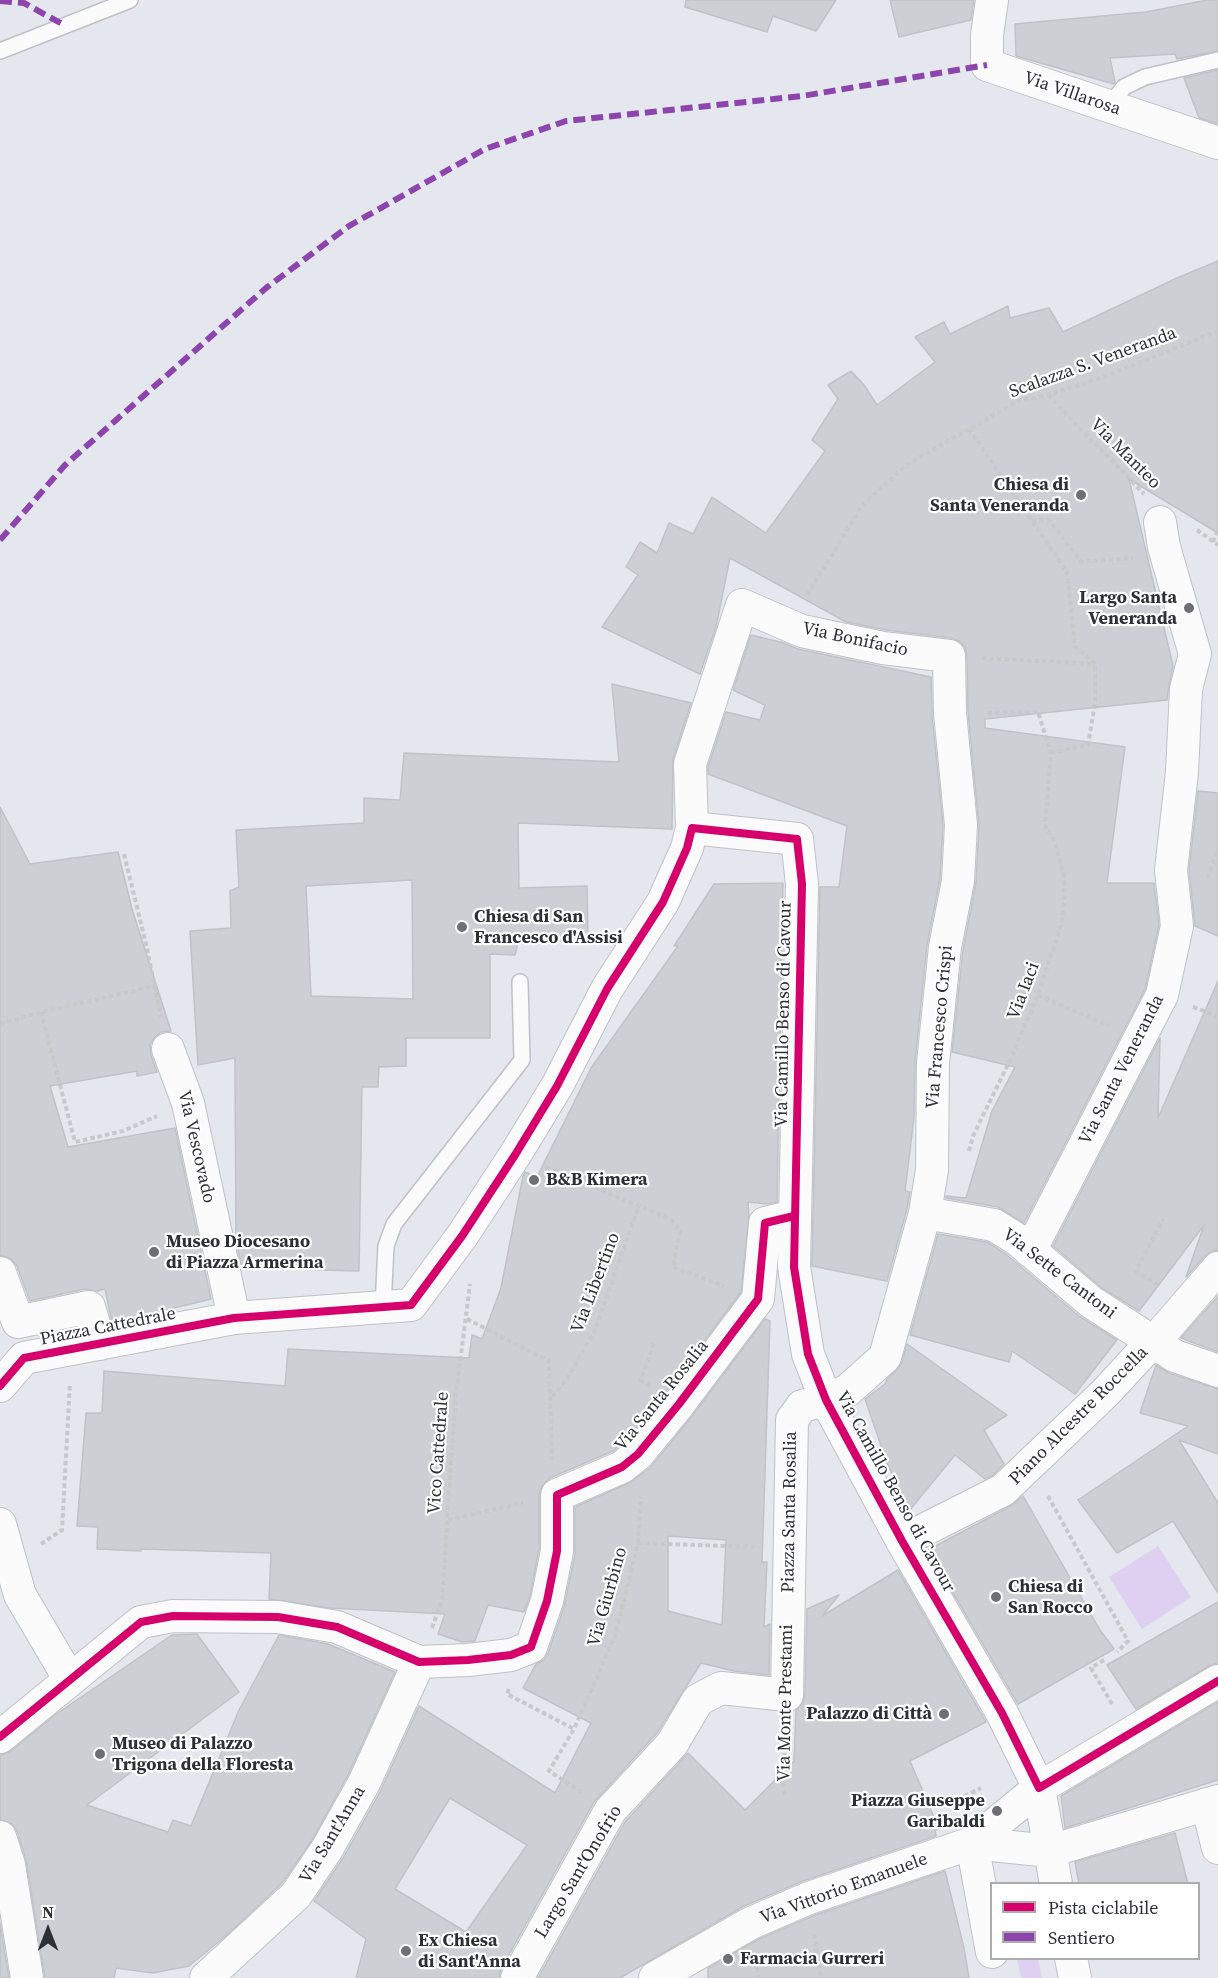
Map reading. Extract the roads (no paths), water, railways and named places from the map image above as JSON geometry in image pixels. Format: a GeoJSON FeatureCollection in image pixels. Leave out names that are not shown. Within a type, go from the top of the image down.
{"type":"FeatureCollection","features":[{"type":"Feature","properties":{"kind":"street","name":"Via Villarosa"},"geometry":{"type":"LineString","coordinates":[[992,0],[987,35],[987,65],[1218,143]]}},
{"type":"Feature","properties":{"kind":"street","name":"Via Santa Veneranda"},"geometry":{"type":"LineString","coordinates":[[1030,1251],[1162,995],[1177,926],[1171,870],[1182,772],[1186,689],[1195,654],[1153,508]]}},
{"type":"Feature","properties":{"kind":"street","name":"Via Bonifacio"},"geometry":{"type":"LineString","coordinates":[[692,828],[690,764],[742,605],[802,631],[883,648],[949,656]]}},
{"type":"Feature","properties":{"kind":"street","name":"Via Francesco Crispi"},"geometry":{"type":"LineString","coordinates":[[826,1400],[848,1390],[885,1357],[925,1213],[932,1170],[933,1063],[945,947],[959,870],[961,825],[950,713],[949,656]]}},
{"type":"Feature","properties":{"kind":"street","name":"Piazza Cattedrale"},"geometry":{"type":"LineString","coordinates":[[0,1386],[24,1358],[234,1318],[411,1305],[455,1245],[515,1155],[557,1086],[607,989],[663,902],[687,848],[692,828]]}},
{"type":"Feature","properties":{"kind":"street","name":"Via Camillo Benso di Cavour"},"geometry":{"type":"LineString","coordinates":[[692,828],[797,839],[802,884],[794,1267],[808,1353],[826,1400],[902,1541],[1002,1713],[1039,1788]]}},
{"type":"Feature","properties":{"kind":"street","name":"Via Vescovado"},"geometry":{"type":"LineString","coordinates":[[168,1048],[188,1103],[234,1318]]}},
{"type":"Feature","properties":{"kind":"street","name":"Via Sette Cantoni"},"geometry":{"type":"LineString","coordinates":[[925,1213],[994,1225],[1018,1240],[1091,1302],[1175,1356],[1218,1371]]}},
{"type":"Feature","properties":{"kind":"street","name":"Via Santa Rosalia"},"geometry":{"type":"LineString","coordinates":[[419,1662],[511,1655],[531,1647],[547,1601],[557,1551],[557,1495],[622,1467],[638,1454],[679,1404],[758,1299],[765,1223],[794,1216]]}},
{"type":"Feature","properties":{"kind":"street","name":"Piano Alcestre Roccella"},"geometry":{"type":"LineString","coordinates":[[902,1541],[1003,1490],[1106,1392],[1154,1342],[1218,1268]]}},
{"type":"Feature","properties":{"kind":"street"},"geometry":{"type":"LineString","coordinates":[[0,1273],[18,1322],[89,1306],[100,1344]]}},
{"type":"Feature","properties":{"kind":"street","name":"Piazza Santa Rosalia"},"geometry":{"type":"LineString","coordinates":[[788,1610],[792,1420],[802,1406],[826,1400]]}},
{"type":"Feature","properties":{"kind":"street"},"geometry":{"type":"LineString","coordinates":[[0,1524],[20,1595],[70,1680]]}},
{"type":"Feature","properties":{"kind":"street","name":"Via Monte Prestami"},"geometry":{"type":"LineString","coordinates":[[787,1695],[788,1610]]}},
{"type":"Feature","properties":{"kind":"street"},"geometry":{"type":"LineString","coordinates":[[0,1737],[141,1622],[172,1616],[278,1617],[337,1627],[419,1662]]}},
{"type":"Feature","properties":{"kind":"street","name":"Via Sant'Anna"},"geometry":{"type":"LineString","coordinates":[[206,1978],[296,1894],[327,1849],[364,1783],[419,1662]]}},
{"type":"Feature","properties":{"kind":"street"},"geometry":{"type":"LineString","coordinates":[[972,1843],[1039,1788],[1132,1719],[1218,1681]]}},
{"type":"Feature","properties":{"kind":"street","name":"Largo Sant'Onofrio"},"geometry":{"type":"LineString","coordinates":[[517,1978],[610,1811],[672,1744],[698,1700],[721,1688],[787,1695]]}},
{"type":"Feature","properties":{"kind":"street"},"geometry":{"type":"LineString","coordinates":[[1039,1788],[1060,1849],[1056,1882]]}},
{"type":"Feature","properties":{"kind":"street"},"geometry":{"type":"LineString","coordinates":[[972,1843],[1060,1849],[1212,1802],[1218,1848]]}},
{"type":"Feature","properties":{"kind":"street"},"geometry":{"type":"LineString","coordinates":[[0,1837],[9,1865],[27,1978]]}},
{"type":"Feature","properties":{"kind":"street"},"geometry":{"type":"LineString","coordinates":[[972,1843],[990,1941]]}},
{"type":"Feature","properties":{"kind":"street","name":"Via Vittorio Emanuele"},"geometry":{"type":"LineString","coordinates":[[656,1978],[751,1923],[809,1898],[972,1843]]}},
{"type":"Feature","properties":{"kind":"street"},"geometry":{"type":"LineString","coordinates":[[993,1960],[996,1978]]}},
{"type":"Feature","properties":{"kind":"street"},"geometry":{"type":"LineString","coordinates":[[1071,1960],[1075,1978]]}},
{"type":"Feature","properties":{"kind":"lane"},"geometry":{"type":"LineString","coordinates":[[0,51],[130,0]]}},
{"type":"Feature","properties":{"kind":"lane"},"geometry":{"type":"LineString","coordinates":[[1109,106],[1124,87],[1146,77],[1218,60]]}},
{"type":"Feature","properties":{"kind":"lane"},"geometry":{"type":"LineString","coordinates":[[383,1307],[386,1246],[394,1224],[522,1059],[520,982]]}},
{"type":"Feature","properties":{"kind":"place","name":"Chiesa di Santa Veneranda"},"geometry":{"type":"Point","coordinates":[1081,495]}},
{"type":"Feature","properties":{"kind":"place","name":"Largo Santa Veneranda"},"geometry":{"type":"Point","coordinates":[1189,608]}},
{"type":"Feature","properties":{"kind":"place","name":"Chiesa di San Francesco d'Assisi"},"geometry":{"type":"Point","coordinates":[462,927]}},
{"type":"Feature","properties":{"kind":"place","name":"B&B Kimera"},"geometry":{"type":"Point","coordinates":[534,1180]}},
{"type":"Feature","properties":{"kind":"place","name":"Museo Diocesano di Piazza Armerina"},"geometry":{"type":"Point","coordinates":[154,1252]}},
{"type":"Feature","properties":{"kind":"place","name":"Chiesa di San Rocco"},"geometry":{"type":"Point","coordinates":[996,1597]}},
{"type":"Feature","properties":{"kind":"place","name":"Palazzo di Città"},"geometry":{"type":"Point","coordinates":[944,1714]}},
{"type":"Feature","properties":{"kind":"place","name":"Museo di Palazzo Trigona della Floresta"},"geometry":{"type":"Point","coordinates":[100,1754]}},
{"type":"Feature","properties":{"kind":"place","name":"Piazza Giuseppe Garibaldi"},"geometry":{"type":"Point","coordinates":[997,1811]}},
{"type":"Feature","properties":{"kind":"place","name":"Ex Chiesa di Sant'Anna"},"geometry":{"type":"Point","coordinates":[406,1951]}},
{"type":"Feature","properties":{"kind":"place","name":"Farmacia Gurreri"},"geometry":{"type":"Point","coordinates":[728,1959]}}]}
